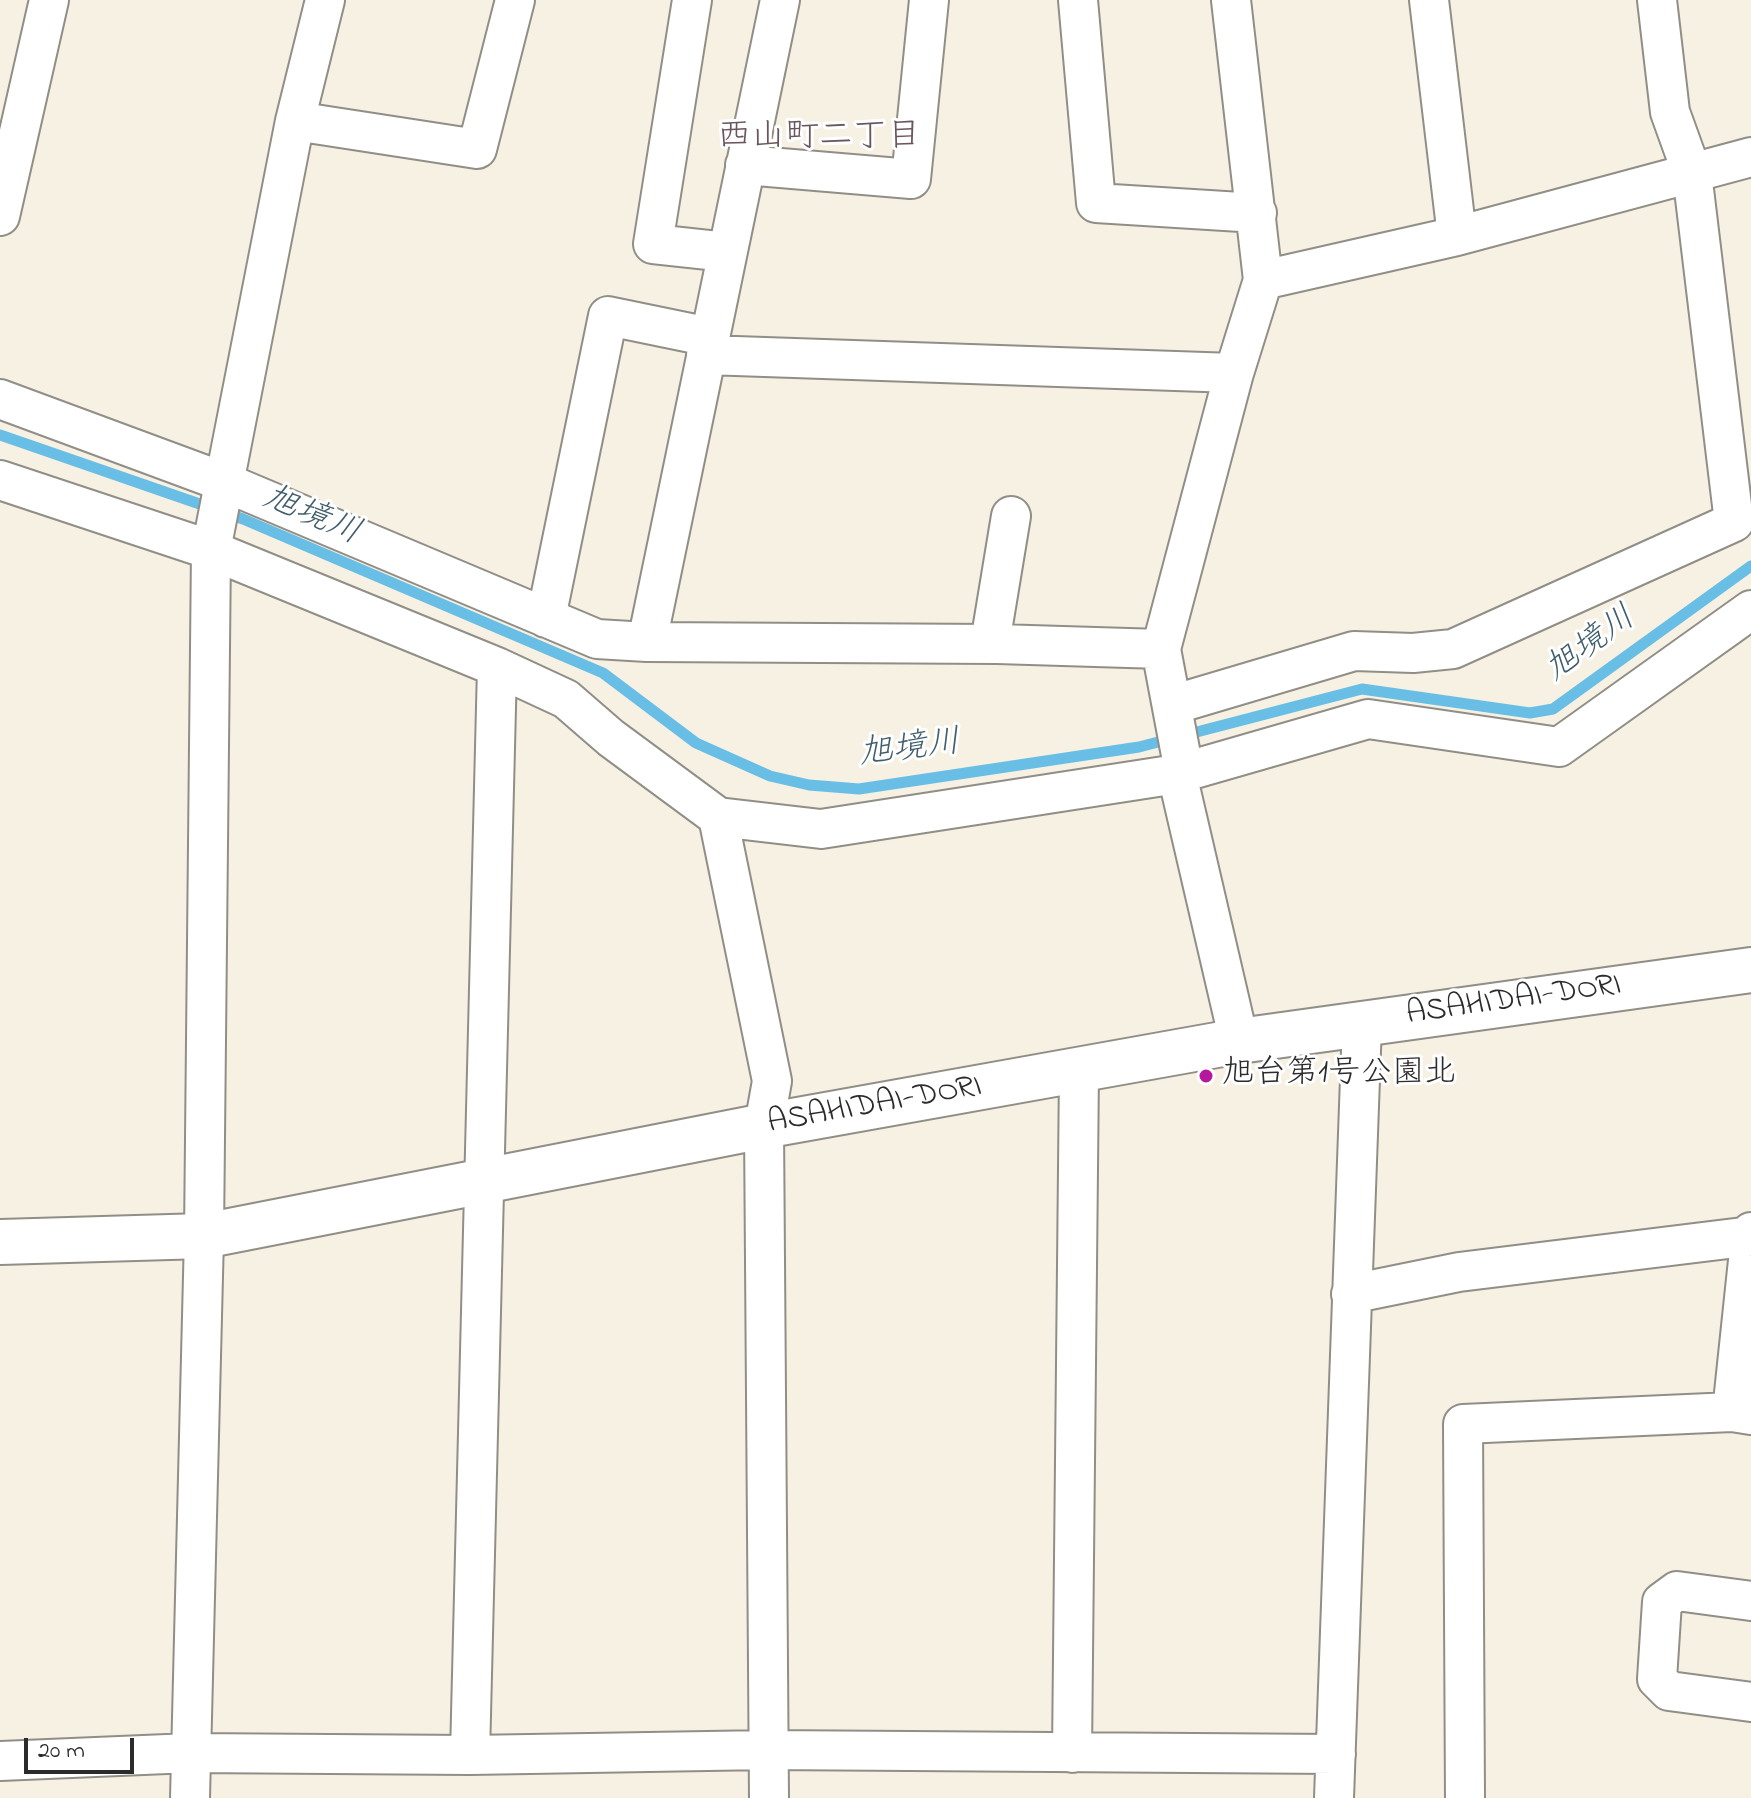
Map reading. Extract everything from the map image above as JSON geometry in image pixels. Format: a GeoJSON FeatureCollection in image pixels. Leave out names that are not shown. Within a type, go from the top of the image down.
{"type":"FeatureCollection","features":[{"type":"Feature","properties":{"kind":"street"},"geometry":{"type":"LineString","coordinates":[[0,216],[49,0]]}},
{"type":"Feature","properties":{"kind":"street"},"geometry":{"type":"LineString","coordinates":[[190,1798],[204,1236],[213,542],[295,121],[325,0]]}},
{"type":"Feature","properties":{"kind":"street"},"geometry":{"type":"LineString","coordinates":[[295,121],[477,149],[515,0]]}},
{"type":"Feature","properties":{"kind":"street"},"geometry":{"type":"LineString","coordinates":[[692,0],[653,244],[727,252]]}},
{"type":"Feature","properties":{"kind":"street"},"geometry":{"type":"LineString","coordinates":[[647,642],[780,0]]}},
{"type":"Feature","properties":{"kind":"street"},"geometry":{"type":"LineString","coordinates":[[745,165],[911,179],[929,0]]}},
{"type":"Feature","properties":{"kind":"street"},"geometry":{"type":"LineString","coordinates":[[1078,0],[1096,203],[1257,213]]}},
{"type":"Feature","properties":{"kind":"street"},"geometry":{"type":"LineString","coordinates":[[1231,0],[1263,280],[1234,373],[1161,649],[1181,769],[1239,1041]]}},
{"type":"Feature","properties":{"kind":"street"},"geometry":{"type":"LineString","coordinates":[[1429,0],[1457,236]]}},
{"type":"Feature","properties":{"kind":"street"},"geometry":{"type":"LineString","coordinates":[[1173,713],[1354,651],[1413,653],[1453,649],[1734,522],[1692,173],[1670,112],[1657,0]]}},
{"type":"Feature","properties":{"kind":"street"},"geometry":{"type":"LineString","coordinates":[[1263,280],[1457,236],[1751,157]]}},
{"type":"Feature","properties":{"kind":"street"},"geometry":{"type":"LineString","coordinates":[[546,618],[608,316],[708,346],[1234,373]]}},
{"type":"Feature","properties":{"kind":"street"},"geometry":{"type":"LineString","coordinates":[[0,399],[597,639],[647,642],[990,643],[1161,649]]}},
{"type":"Feature","properties":{"kind":"street"},"geometry":{"type":"LineString","coordinates":[[0,480],[213,542],[566,699],[611,738],[718,817],[821,829],[1181,769],[1368,719],[1559,747],[1751,610]]}},
{"type":"Feature","properties":{"kind":"street"},"geometry":{"type":"LineString","coordinates":[[990,643],[1011,516]]}},
{"type":"Feature","properties":{"kind":"street"},"geometry":{"type":"LineString","coordinates":[[470,1755],[497,667]]}},
{"type":"Feature","properties":{"kind":"street"},"geometry":{"type":"LineString","coordinates":[[718,817],[772,1081],[764,1126],[769,1798]]}},
{"type":"Feature","properties":{"kind":"street","name":"ASAHIDAI-DORI"},"geometry":{"type":"LineString","coordinates":[[0,1242],[204,1236],[764,1126],[1239,1041],[1751,970]]}},
{"type":"Feature","properties":{"kind":"street"},"geometry":{"type":"LineString","coordinates":[[1334,1798],[1362,1023]]}},
{"type":"Feature","properties":{"kind":"street"},"geometry":{"type":"LineString","coordinates":[[1072,1753],[1079,1071]]}},
{"type":"Feature","properties":{"kind":"street"},"geometry":{"type":"LineString","coordinates":[[1351,1294],[1459,1272],[1751,1235],[1742,1413],[1463,1424],[1465,1798]]}},
{"type":"Feature","properties":{"kind":"street"},"geometry":{"type":"LineString","coordinates":[[1751,1601],[1677,1591],[1662,1602],[1657,1679],[1669,1691],[1751,1702]]}},
{"type":"Feature","properties":{"kind":"street"},"geometry":{"type":"LineString","coordinates":[[0,1761],[191,1753],[470,1755],[767,1750],[1336,1754]]}},
{"type":"Feature","properties":{"kind":"waterway","name":"旭境川"},"geometry":{"type":"LineString","coordinates":[[0,435],[243,519],[603,673],[696,743],[770,776],[809,785],[859,789],[1139,747],[1362,689],[1530,713],[1553,709],[1751,566]]}},
{"type":"Feature","properties":{"kind":"place","name":"旭台第1号公園北"},"geometry":{"type":"Point","coordinates":[1206,1076]}},
{"type":"Feature","properties":{"kind":"district","name":"西山町二丁目"},"geometry":{"type":"Point","coordinates":[819,139]}}]}
